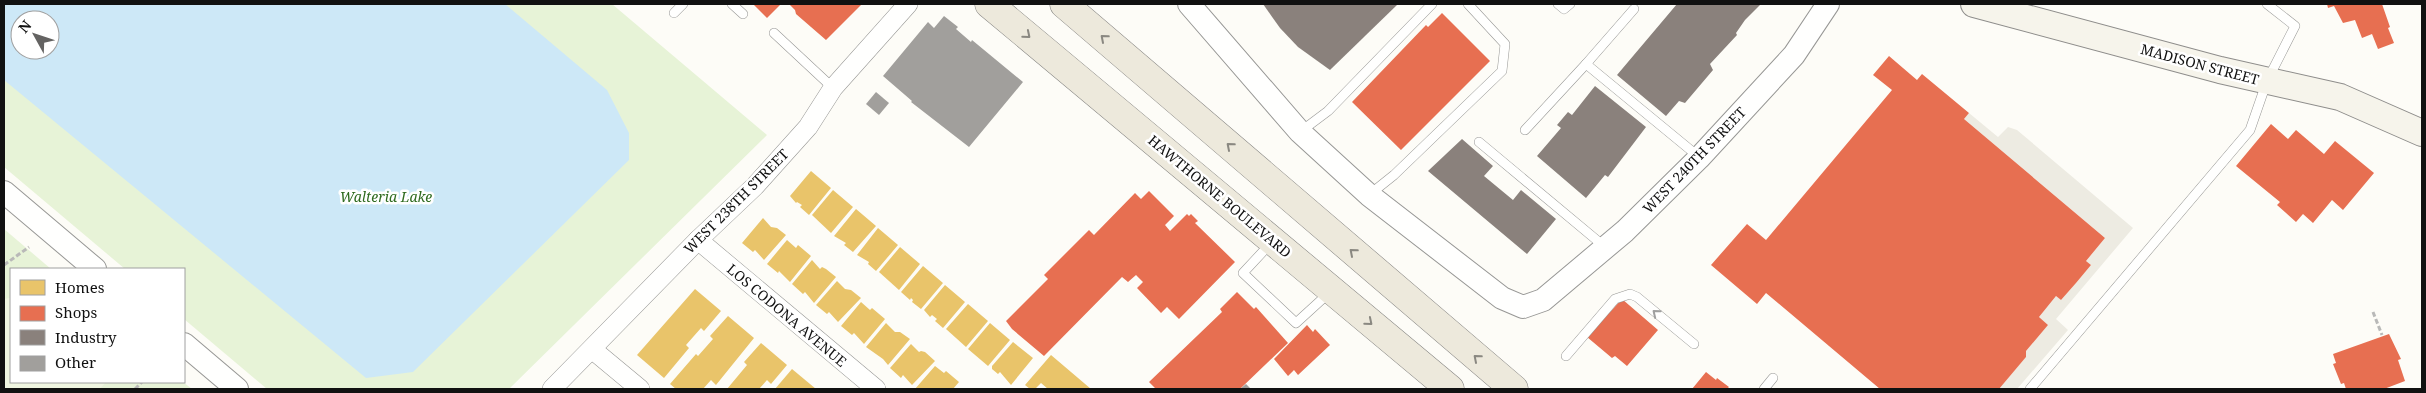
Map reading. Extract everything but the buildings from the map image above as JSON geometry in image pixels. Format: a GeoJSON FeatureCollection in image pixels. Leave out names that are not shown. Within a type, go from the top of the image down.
{"type":"FeatureCollection","features":[{"type":"Feature","properties":{"kind":"main road","name":"HAWTHORNE BOULEVARD"},"geometry":{"type":"LineString","coordinates":[[989,4],[1450,389]]}},
{"type":"Feature","properties":{"kind":"main road"},"geometry":{"type":"LineString","coordinates":[[1064,4],[1514,389]]}},
{"type":"Feature","properties":{"kind":"main road","name":"MADISON STREET"},"geometry":{"type":"LineString","coordinates":[[1974,4],[2267,81],[2340,97],[2422,133]]}},
{"type":"Feature","properties":{"kind":"street","name":"WEST 238TH STREET"},"geometry":{"type":"LineString","coordinates":[[552,389],[593,350],[698,240],[755,186],[808,127],[834,88],[908,4]]}},
{"type":"Feature","properties":{"kind":"street"},"geometry":{"type":"LineString","coordinates":[[1189,4],[1300,132],[1369,195]]}},
{"type":"Feature","properties":{"kind":"street","name":"WEST 240TH STREET"},"geometry":{"type":"LineString","coordinates":[[1369,195],[1502,298],[1523,307],[1543,300],[1605,248],[1699,158],[1794,55],[1828,4]]}},
{"type":"Feature","properties":{"kind":"street"},"geometry":{"type":"LineString","coordinates":[[4,192],[94,268]]}},
{"type":"Feature","properties":{"kind":"street","name":"LOS CODONA AVENUE"},"geometry":{"type":"LineString","coordinates":[[698,240],[876,389]]}},
{"type":"Feature","properties":{"kind":"street"},"geometry":{"type":"LineString","coordinates":[[185,345],[237,389]]}},
{"type":"Feature","properties":{"kind":"street"},"geometry":{"type":"LineString","coordinates":[[593,350],[640,389]]}},
{"type":"Feature","properties":{"kind":"lane"},"geometry":{"type":"LineString","coordinates":[[674,14],[684,4]]}},
{"type":"Feature","properties":{"kind":"lane"},"geometry":{"type":"LineString","coordinates":[[732,4],[743,14]]}},
{"type":"Feature","properties":{"kind":"lane"},"geometry":{"type":"LineString","coordinates":[[1300,132],[1328,111],[1432,4]]}},
{"type":"Feature","properties":{"kind":"lane"},"geometry":{"type":"LineString","coordinates":[[1369,195],[1394,175],[1502,71],[1505,44],[1468,4]]}},
{"type":"Feature","properties":{"kind":"lane"},"geometry":{"type":"LineString","coordinates":[[1558,4],[1564,9],[1570,4]]}},
{"type":"Feature","properties":{"kind":"lane"},"geometry":{"type":"LineString","coordinates":[[2030,389],[2250,130],[2267,81],[2295,26],[2267,4]]}},
{"type":"Feature","properties":{"kind":"lane"},"geometry":{"type":"LineString","coordinates":[[1524,130],[1634,9]]}},
{"type":"Feature","properties":{"kind":"lane"},"geometry":{"type":"LineString","coordinates":[[774,33],[834,88]]}},
{"type":"Feature","properties":{"kind":"lane"},"geometry":{"type":"LineString","coordinates":[[1586,64],[1699,158]]}},
{"type":"Feature","properties":{"kind":"lane"},"geometry":{"type":"LineString","coordinates":[[1479,142],[1605,248]]}},
{"type":"Feature","properties":{"kind":"lane"},"geometry":{"type":"LineString","coordinates":[[1273,241],[1243,273],[1296,323],[1332,290]]}},
{"type":"Feature","properties":{"kind":"lane"},"geometry":{"type":"LineString","coordinates":[[1566,356],[1615,299],[1623,295],[1637,297],[1694,344]]}},
{"type":"Feature","properties":{"kind":"lane"},"geometry":{"type":"LineString","coordinates":[[1764,389],[1773,378]]}},
{"type":"Feature","properties":{"kind":"path"},"geometry":{"type":"LineString","coordinates":[[4,265],[29,248]]}},
{"type":"Feature","properties":{"kind":"path"},"geometry":{"type":"LineString","coordinates":[[2373,312],[2382,335]]}},
{"type":"Feature","properties":{"kind":"green space","name":"Walteria Lake"},"geometry":{"type":"Polygon","coordinates":[[[4,4],[612,4],[767,135],[509,389],[267,389],[185,320],[185,268],[124,268],[4,167],[4,4]]]}},
{"type":"Feature","properties":{"kind":"green space"},"geometry":{"type":"Polygon","coordinates":[[[4,229],[50,268],[10,268],[10,383],[184,383],[192,389],[4,389],[4,229]]]}},
{"type":"Feature","properties":{"kind":"green space"},"geometry":{"type":"Polygon","coordinates":[[[10,298],[10,383],[105,383],[100,389],[4,389],[4,299],[10,298]]]}},
{"type":"Feature","properties":{"kind":"shaded area"},"geometry":{"type":"Polygon","coordinates":[[[1969,113],[1998,137],[2008,127],[2017,130],[2133,228],[2056,319],[2068,330],[2017,389],[1999,389],[2026,357],[2026,351],[2048,325],[2039,317],[2056,296],[2061,300],[2076,283],[2091,265],[2086,261],[2105,238],[1964,119],[1969,113]]]}},
{"type":"Feature","properties":{"kind":"water","name":"Walteria Lake"},"geometry":{"type":"Polygon","coordinates":[[[4,4],[505,4],[607,90],[629,133],[629,160],[413,372],[366,378],[4,80],[4,4]]]}}]}
